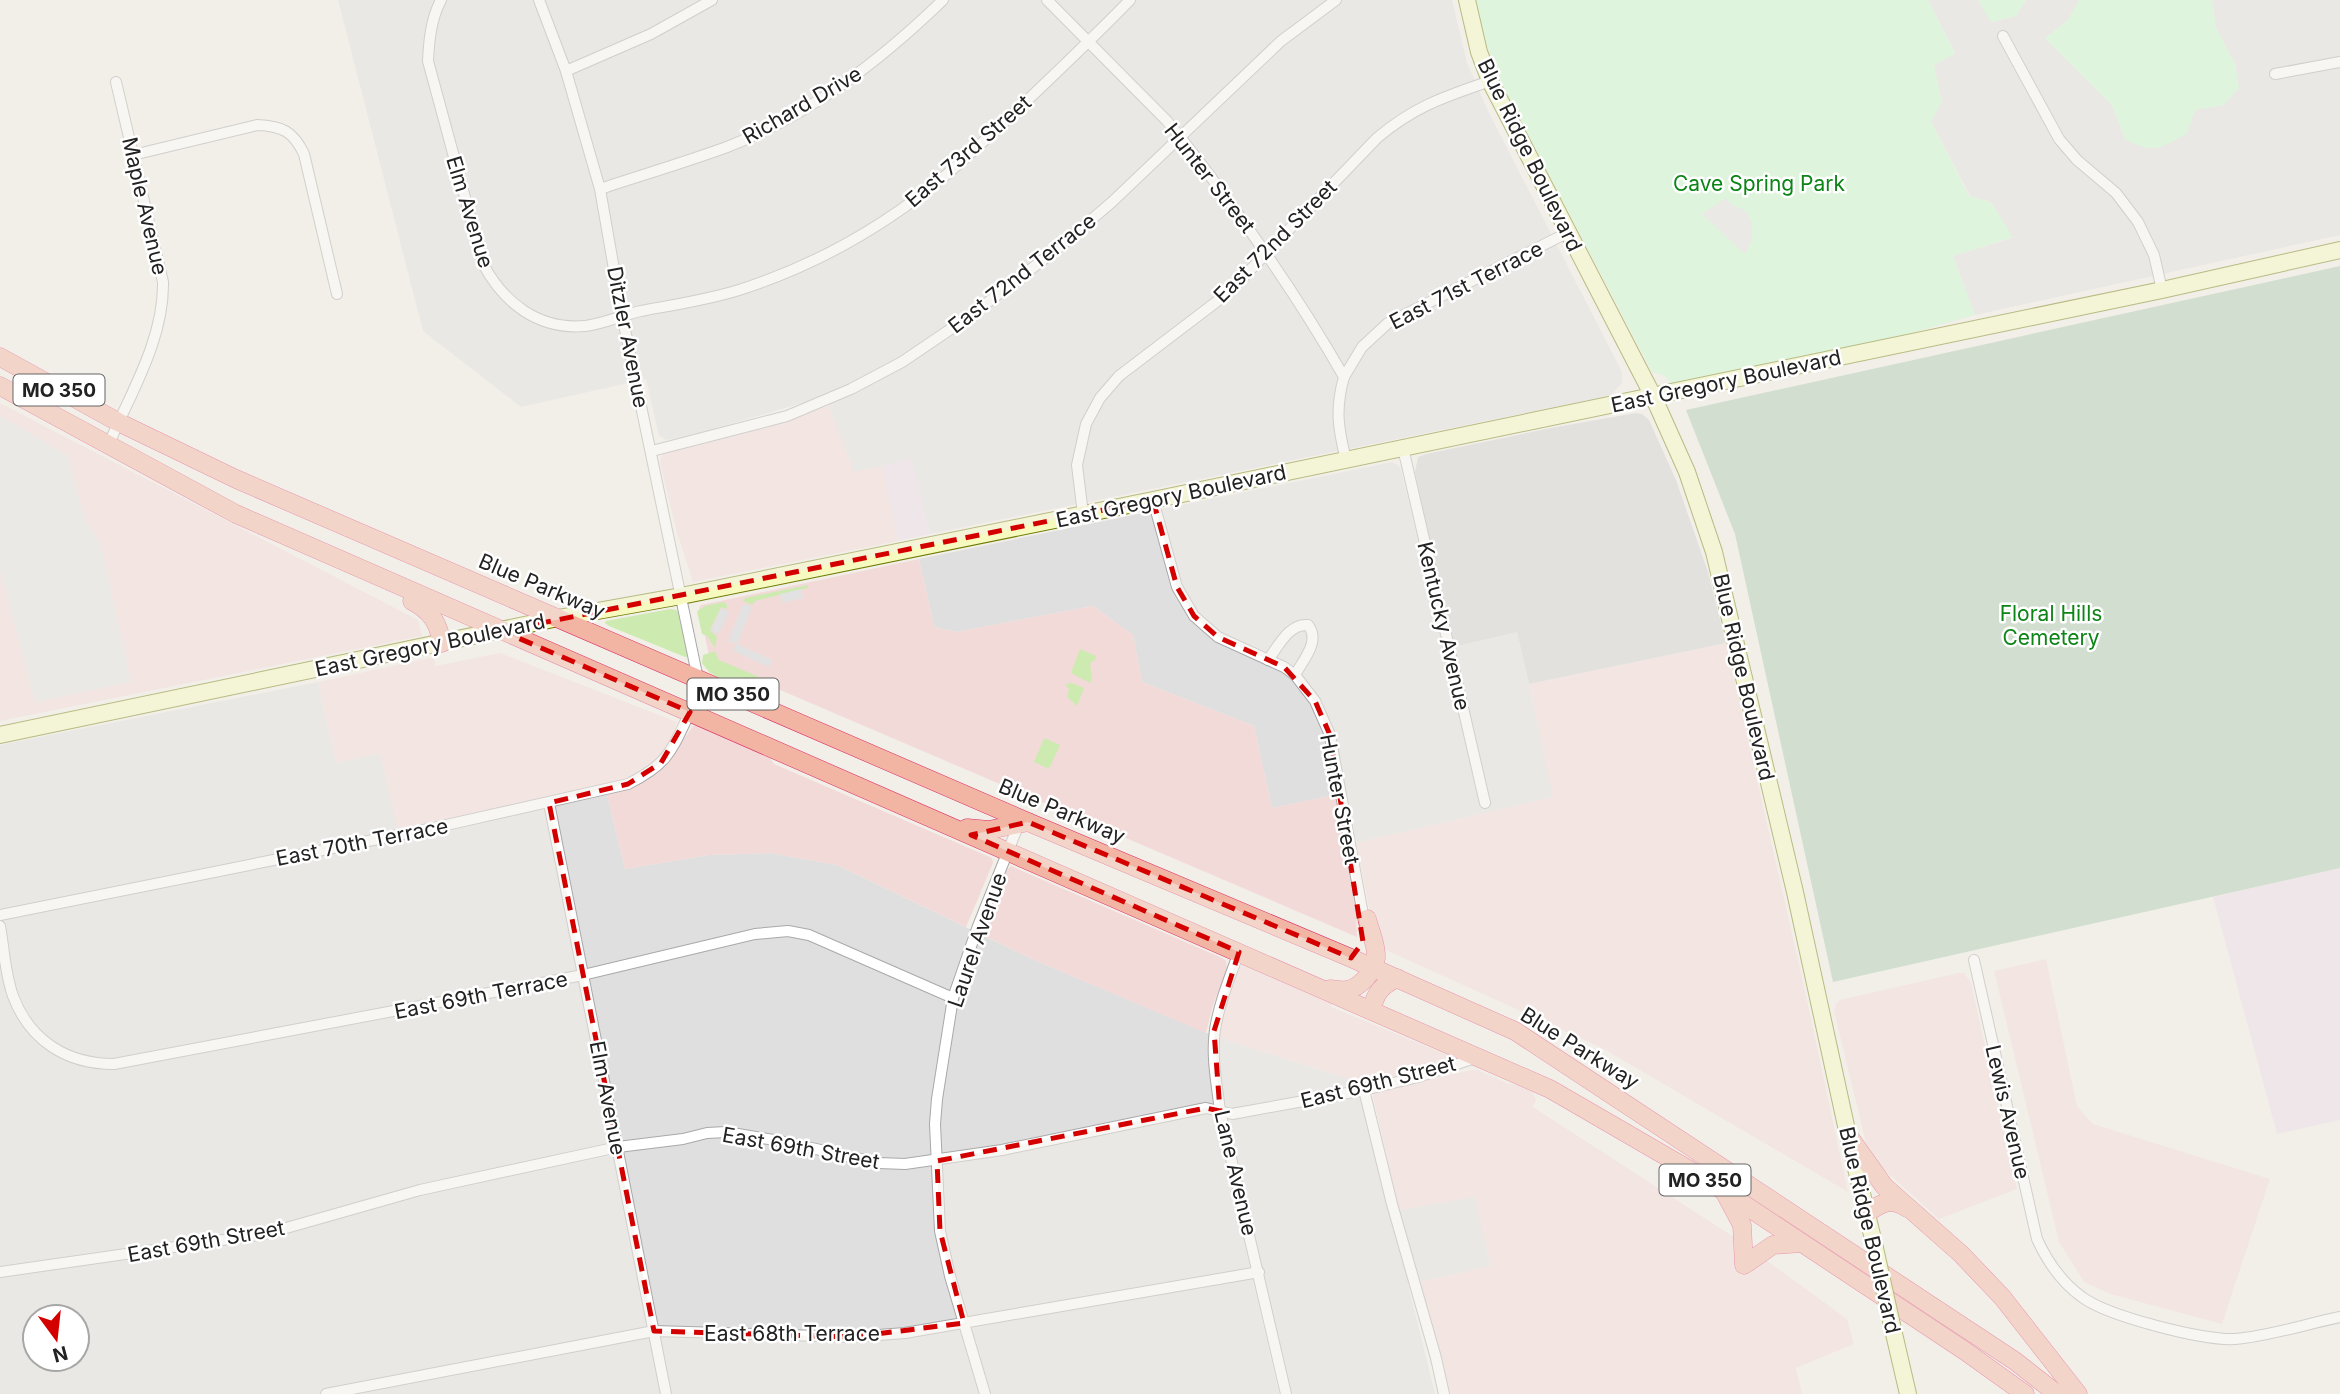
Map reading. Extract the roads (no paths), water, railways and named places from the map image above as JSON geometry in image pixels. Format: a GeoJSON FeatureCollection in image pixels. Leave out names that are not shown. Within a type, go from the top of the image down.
{"type":"FeatureCollection","features":[{"type":"Feature","properties":{"kind":"highway","name":"Blue Parkway"},"geometry":{"type":"LineString","coordinates":[[0,357],[118,422],[236,479],[1022,822],[1352,958],[1515,1031],[2015,1361],[2057,1394]]}},
{"type":"Feature","properties":{"kind":"highway","name":"MO 350"},"geometry":{"type":"LineString","coordinates":[[0,386],[236,514],[1550,1089],[1724,1192],[1965,1351],[2025,1394]]}},
{"type":"Feature","properties":{"kind":"highway"},"geometry":{"type":"LineString","coordinates":[[349,564],[367,580],[429,612],[437,623],[442,643]]}},
{"type":"Feature","properties":{"kind":"highway"},"geometry":{"type":"LineString","coordinates":[[949,826],[989,830],[1022,822]]}},
{"type":"Feature","properties":{"kind":"highway"},"geometry":{"type":"LineString","coordinates":[[1352,958],[1363,942],[1365,920]]}},
{"type":"Feature","properties":{"kind":"highway"},"geometry":{"type":"LineString","coordinates":[[1320,988],[1349,990],[1373,968],[1375,945],[1365,920]]}},
{"type":"Feature","properties":{"kind":"highway"},"geometry":{"type":"LineString","coordinates":[[1372,1010],[1376,993],[1397,978]]}},
{"type":"Feature","properties":{"kind":"highway"},"geometry":{"type":"LineString","coordinates":[[1848,1135],[1876,1176],[1987,1281],[2078,1394]]}},
{"type":"Feature","properties":{"kind":"highway"},"geometry":{"type":"LineString","coordinates":[[1724,1192],[1742,1225],[1744,1265],[1773,1245],[1802,1243]]}},
{"type":"Feature","properties":{"kind":"highway"},"geometry":{"type":"LineString","coordinates":[[1867,1213],[1880,1203],[1889,1202],[1901,1204],[1912,1211]]}},
{"type":"Feature","properties":{"kind":"main road","name":"Blue Ridge Boulevard"},"geometry":{"type":"LineString","coordinates":[[1467,0],[1479,52],[1490,81],[1653,396],[1687,472],[1714,552],[1819,996],[1908,1394]]}},
{"type":"Feature","properties":{"kind":"main road","name":"East Gregory Boulevard"},"geometry":{"type":"LineString","coordinates":[[0,735],[558,618],[681,596],[1346,460],[2162,290],[2340,250]]}},
{"type":"Feature","properties":{"kind":"street","name":"Elm Avenue"},"geometry":{"type":"LineString","coordinates":[[441,0],[433,20],[428,61],[483,264],[493,283],[523,312],[563,326],[584,326],[622,315]]}},
{"type":"Feature","properties":{"kind":"street","name":"Ditzler Avenue"},"geometry":{"type":"LineString","coordinates":[[539,0],[566,71],[600,189],[622,315],[698,679]]}},
{"type":"Feature","properties":{"kind":"street"},"geometry":{"type":"LineString","coordinates":[[566,71],[651,34],[712,0]]}},
{"type":"Feature","properties":{"kind":"street","name":"Richard Drive"},"geometry":{"type":"LineString","coordinates":[[600,189],[728,146],[776,124],[823,98],[867,68],[943,0]]}},
{"type":"Feature","properties":{"kind":"street","name":"Hunter Street"},"geometry":{"type":"LineString","coordinates":[[1047,0],[1181,138],[1266,251],[1314,324],[1344,377]]}},
{"type":"Feature","properties":{"kind":"street","name":"East 73rd Street"},"geometry":{"type":"LineString","coordinates":[[622,315],[742,289],[802,266],[859,237],[904,208],[946,175],[1089,42],[1130,0]]}},
{"type":"Feature","properties":{"kind":"street","name":"East 72nd Terrace"},"geometry":{"type":"LineString","coordinates":[[652,451],[787,416],[851,389],[902,362],[970,316],[1056,249],[1112,202],[1281,41],[1336,0]]}},
{"type":"Feature","properties":{"kind":"street"},"geometry":{"type":"LineString","coordinates":[[2003,36],[2059,139],[2077,160],[2116,193],[2138,222],[2154,255],[2162,290]]}},
{"type":"Feature","properties":{"kind":"street"},"geometry":{"type":"LineString","coordinates":[[2275,74],[2340,62]]}},
{"type":"Feature","properties":{"kind":"street","name":"East 72nd Street"},"geometry":{"type":"LineString","coordinates":[[1083,514],[1077,465],[1086,424],[1100,398],[1119,376],[1228,293],[1377,138],[1397,121],[1431,101],[1490,81]]}},
{"type":"Feature","properties":{"kind":"street","name":"Maple Avenue"},"geometry":{"type":"LineString","coordinates":[[108,446],[157,333],[163,298],[163,282],[116,82]]}},
{"type":"Feature","properties":{"kind":"street"},"geometry":{"type":"LineString","coordinates":[[133,155],[257,125],[274,125],[287,132],[304,154],[337,294]]}},
{"type":"Feature","properties":{"kind":"street","name":"East 71st Terrace"},"geometry":{"type":"LineString","coordinates":[[1344,377],[1362,346],[1388,323],[1567,233]]}},
{"type":"Feature","properties":{"kind":"street"},"geometry":{"type":"LineString","coordinates":[[1344,377],[1337,417],[1346,460]]}},
{"type":"Feature","properties":{"kind":"street","name":"Kentucky Avenue"},"geometry":{"type":"LineString","coordinates":[[1403,448],[1485,803]]}},
{"type":"Feature","properties":{"kind":"street","name":"Hunter Street"},"geometry":{"type":"LineString","coordinates":[[1153,500],[1177,587],[1194,616],[1218,637],[1284,667],[1295,675],[1315,701],[1330,735],[1365,920]]}},
{"type":"Feature","properties":{"kind":"street"},"geometry":{"type":"LineString","coordinates":[[1268,660],[1293,627],[1308,625],[1314,638],[1295,675]]}},
{"type":"Feature","properties":{"kind":"street","name":"East 70th Terrace"},"geometry":{"type":"LineString","coordinates":[[0,915],[548,803],[628,784],[654,770],[669,754],[690,712]]}},
{"type":"Feature","properties":{"kind":"street","name":"Elm Avenue"},"geometry":{"type":"LineString","coordinates":[[548,803],[666,1394]]}},
{"type":"Feature","properties":{"kind":"street","name":"Laurel Avenue"},"geometry":{"type":"LineString","coordinates":[[985,1394],[950,1276],[940,1231],[935,1124],[953,998],[978,926],[1022,822]]}},
{"type":"Feature","properties":{"kind":"street","name":"East 69th Terrace"},"geometry":{"type":"LineString","coordinates":[[0,926],[12,994],[25,1021],[38,1037],[54,1050],[72,1059],[97,1064],[114,1065],[583,975],[755,933],[788,932],[825,940],[953,998]]}},
{"type":"Feature","properties":{"kind":"street","name":"Lane Avenue"},"geometry":{"type":"LineString","coordinates":[[1239,952],[1224,992],[1214,1031],[1215,1074],[1220,1111],[1286,1394]]}},
{"type":"Feature","properties":{"kind":"street","name":"Lewis Avenue"},"geometry":{"type":"LineString","coordinates":[[1974,960],[2037,1239],[2054,1271],[2083,1299],[2117,1314],[2205,1338],[2235,1339],[2340,1317]]}},
{"type":"Feature","properties":{"kind":"street","name":"East 69th Street"},"geometry":{"type":"LineString","coordinates":[[0,1272],[265,1234],[420,1190],[618,1147],[726,1132],[780,1140],[879,1163],[937,1161],[1206,1108],[1232,1114],[1364,1090],[1418,1077],[1478,1057]]}},
{"type":"Feature","properties":{"kind":"street"},"geometry":{"type":"LineString","coordinates":[[1364,1090],[1444,1394]]}},
{"type":"Feature","properties":{"kind":"street","name":"East 68th Terrace"},"geometry":{"type":"LineString","coordinates":[[326,1394],[373,1390],[654,1331],[852,1337],[905,1333],[1259,1272]]}},
{"type":"Feature","properties":{"kind":"park label","name":"Cave Spring Park"},"geometry":{"type":"Point","coordinates":[1759,183]}},
{"type":"Feature","properties":{"kind":"park label","name":"Floral Hills Cemetery"},"geometry":{"type":"Point","coordinates":[2051,625]}}]}
